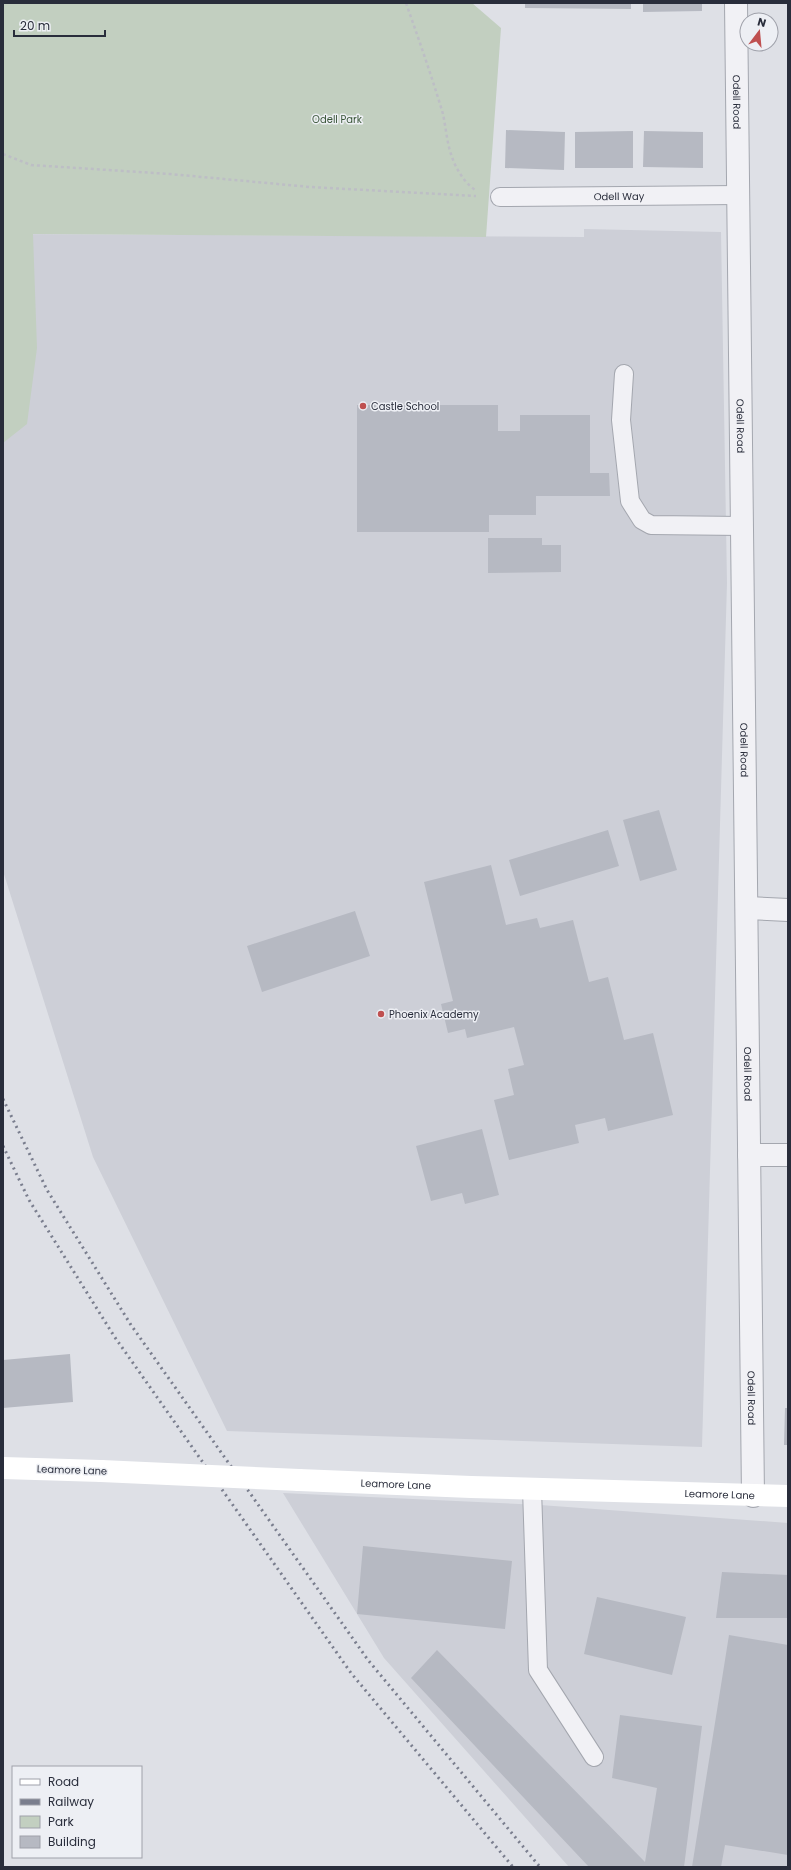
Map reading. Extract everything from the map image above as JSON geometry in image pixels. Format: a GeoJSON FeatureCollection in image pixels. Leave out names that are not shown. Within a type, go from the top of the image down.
{"type":"FeatureCollection","features":[{"type":"Feature","properties":{"kind":"street","name":"Odell Road"},"geometry":{"type":"LineString","coordinates":[[736,3],[753,1496]]}},
{"type":"Feature","properties":{"kind":"street"},"geometry":{"type":"LineString","coordinates":[[746,908],[788,910]]}},
{"type":"Feature","properties":{"kind":"street"},"geometry":{"type":"LineString","coordinates":[[749,1155],[788,1155]]}},
{"type":"Feature","properties":{"kind":"street","name":"Leamore Lane"},"geometry":{"type":"LineString","coordinates":[[3,1468],[532,1489],[788,1496]]}},
{"type":"Feature","properties":{"kind":"lane","name":"Odell Way"},"geometry":{"type":"LineString","coordinates":[[500,196],[738,195]]}},
{"type":"Feature","properties":{"kind":"lane"},"geometry":{"type":"LineString","coordinates":[[624,374],[621,420],[630,501],[642,520],[652,525],[742,526]]}},
{"type":"Feature","properties":{"kind":"lane"},"geometry":{"type":"LineString","coordinates":[[532,1489],[538,1670],[594,1756]]}},
{"type":"Feature","properties":{"kind":"path"},"geometry":{"type":"LineString","coordinates":[[3,154],[31,164],[170,174],[310,187],[481,195],[471,188],[461,175],[451,156],[445,123],[430,69],[406,3]]}},
{"type":"Feature","properties":{"kind":"shaded area","name":"Phoenix Academy"},"geometry":{"type":"Polygon","coordinates":[[[584,229],[721,232],[727,583],[702,1447],[227,1431],[93,1157],[3,871],[3,234],[584,237],[584,229]]]}},
{"type":"Feature","properties":{"kind":"shaded area"},"geometry":{"type":"Polygon","coordinates":[[[283,1493],[540,1505],[788,1523],[788,1867],[569,1867],[384,1658],[283,1493]]]}},
{"type":"Feature","properties":{"kind":"green space","name":"Odell Park"},"geometry":{"type":"Polygon","coordinates":[[[3,3],[472,3],[501,28],[486,237],[33,234],[37,348],[27,424],[3,443],[3,3]]]}},
{"type":"Feature","properties":{"kind":"building"},"geometry":{"type":"Polygon","coordinates":[[[525,3],[631,3],[631,9],[525,8],[525,3]]]}},
{"type":"Feature","properties":{"kind":"building"},"geometry":{"type":"Polygon","coordinates":[[[643,3],[702,3],[702,11],[643,12],[643,3]]]}},
{"type":"Feature","properties":{"kind":"building"},"geometry":{"type":"Polygon","coordinates":[[[506,130],[565,132],[564,170],[505,168],[506,130]]]}},
{"type":"Feature","properties":{"kind":"building"},"geometry":{"type":"Polygon","coordinates":[[[633,131],[633,168],[575,168],[575,132],[633,131]]]}},
{"type":"Feature","properties":{"kind":"building"},"geometry":{"type":"Polygon","coordinates":[[[644,131],[703,132],[703,168],[643,167],[644,131]]]}},
{"type":"Feature","properties":{"kind":"building"},"geometry":{"type":"Polygon","coordinates":[[[357,405],[498,405],[498,431],[520,431],[520,415],[590,415],[590,473],[609,473],[610,496],[536,496],[536,515],[489,515],[489,532],[357,532],[357,405]]]}},
{"type":"Feature","properties":{"kind":"building"},"geometry":{"type":"Polygon","coordinates":[[[488,538],[542,538],[542,545],[561,545],[561,572],[488,573],[488,538]]]}},
{"type":"Feature","properties":{"kind":"building"},"geometry":{"type":"Polygon","coordinates":[[[659,810],[677,870],[640,881],[623,820],[659,810]]]}},
{"type":"Feature","properties":{"kind":"building"},"geometry":{"type":"Polygon","coordinates":[[[608,830],[619,866],[520,896],[509,860],[608,830]]]}},
{"type":"Feature","properties":{"kind":"building"},"geometry":{"type":"Polygon","coordinates":[[[491,865],[506,925],[537,918],[540,928],[573,920],[589,982],[608,977],[624,1040],[653,1033],[673,1115],[608,1131],[605,1118],[575,1125],[579,1143],[509,1160],[494,1100],[514,1095],[508,1069],[524,1065],[514,1027],[467,1038],[465,1029],[448,1033],[441,1004],[453,1001],[424,882],[491,865]]]}},
{"type":"Feature","properties":{"kind":"building"},"geometry":{"type":"Polygon","coordinates":[[[355,911],[370,956],[262,992],[247,946],[355,911]]]}},
{"type":"Feature","properties":{"kind":"building"},"geometry":{"type":"Polygon","coordinates":[[[482,1129],[499,1195],[465,1204],[462,1193],[431,1201],[416,1146],[482,1129]]]}},
{"type":"Feature","properties":{"kind":"building"},"geometry":{"type":"Polygon","coordinates":[[[70,1354],[73,1402],[3,1408],[3,1360],[70,1354]]]}},
{"type":"Feature","properties":{"kind":"building"},"geometry":{"type":"Polygon","coordinates":[[[785,1408],[788,1408],[788,1445],[784,1445],[785,1408]]]}},
{"type":"Feature","properties":{"kind":"building"},"geometry":{"type":"Polygon","coordinates":[[[363,1546],[512,1561],[505,1629],[357,1614],[363,1546]]]}},
{"type":"Feature","properties":{"kind":"building"},"geometry":{"type":"Polygon","coordinates":[[[722,1572],[788,1575],[788,1618],[716,1618],[722,1572]]]}},
{"type":"Feature","properties":{"kind":"building"},"geometry":{"type":"Polygon","coordinates":[[[597,1597],[686,1617],[672,1675],[584,1654],[597,1597]]]}},
{"type":"Feature","properties":{"kind":"building"},"geometry":{"type":"Polygon","coordinates":[[[729,1635],[788,1645],[788,1855],[725,1845],[721,1867],[692,1867],[729,1635]]]}},
{"type":"Feature","properties":{"kind":"building"},"geometry":{"type":"Polygon","coordinates":[[[437,1650],[645,1862],[657,1788],[612,1778],[620,1715],[702,1726],[684,1867],[589,1867],[411,1678],[437,1650]]]}},
{"type":"Feature","properties":{"kind":"railway"},"geometry":{"type":"LineString","coordinates":[[3,1099],[47,1190],[131,1325],[368,1660],[540,1867]]}},
{"type":"Feature","properties":{"kind":"railway"},"geometry":{"type":"LineString","coordinates":[[3,1146],[29,1200],[114,1336],[351,1673],[513,1867]]}},
{"type":"Feature","properties":{"kind":"place","name":"Castle School"},"geometry":{"type":"Point","coordinates":[363,406]}},
{"type":"Feature","properties":{"kind":"place","name":"Phoenix Academy"},"geometry":{"type":"Point","coordinates":[381,1014]}}]}
